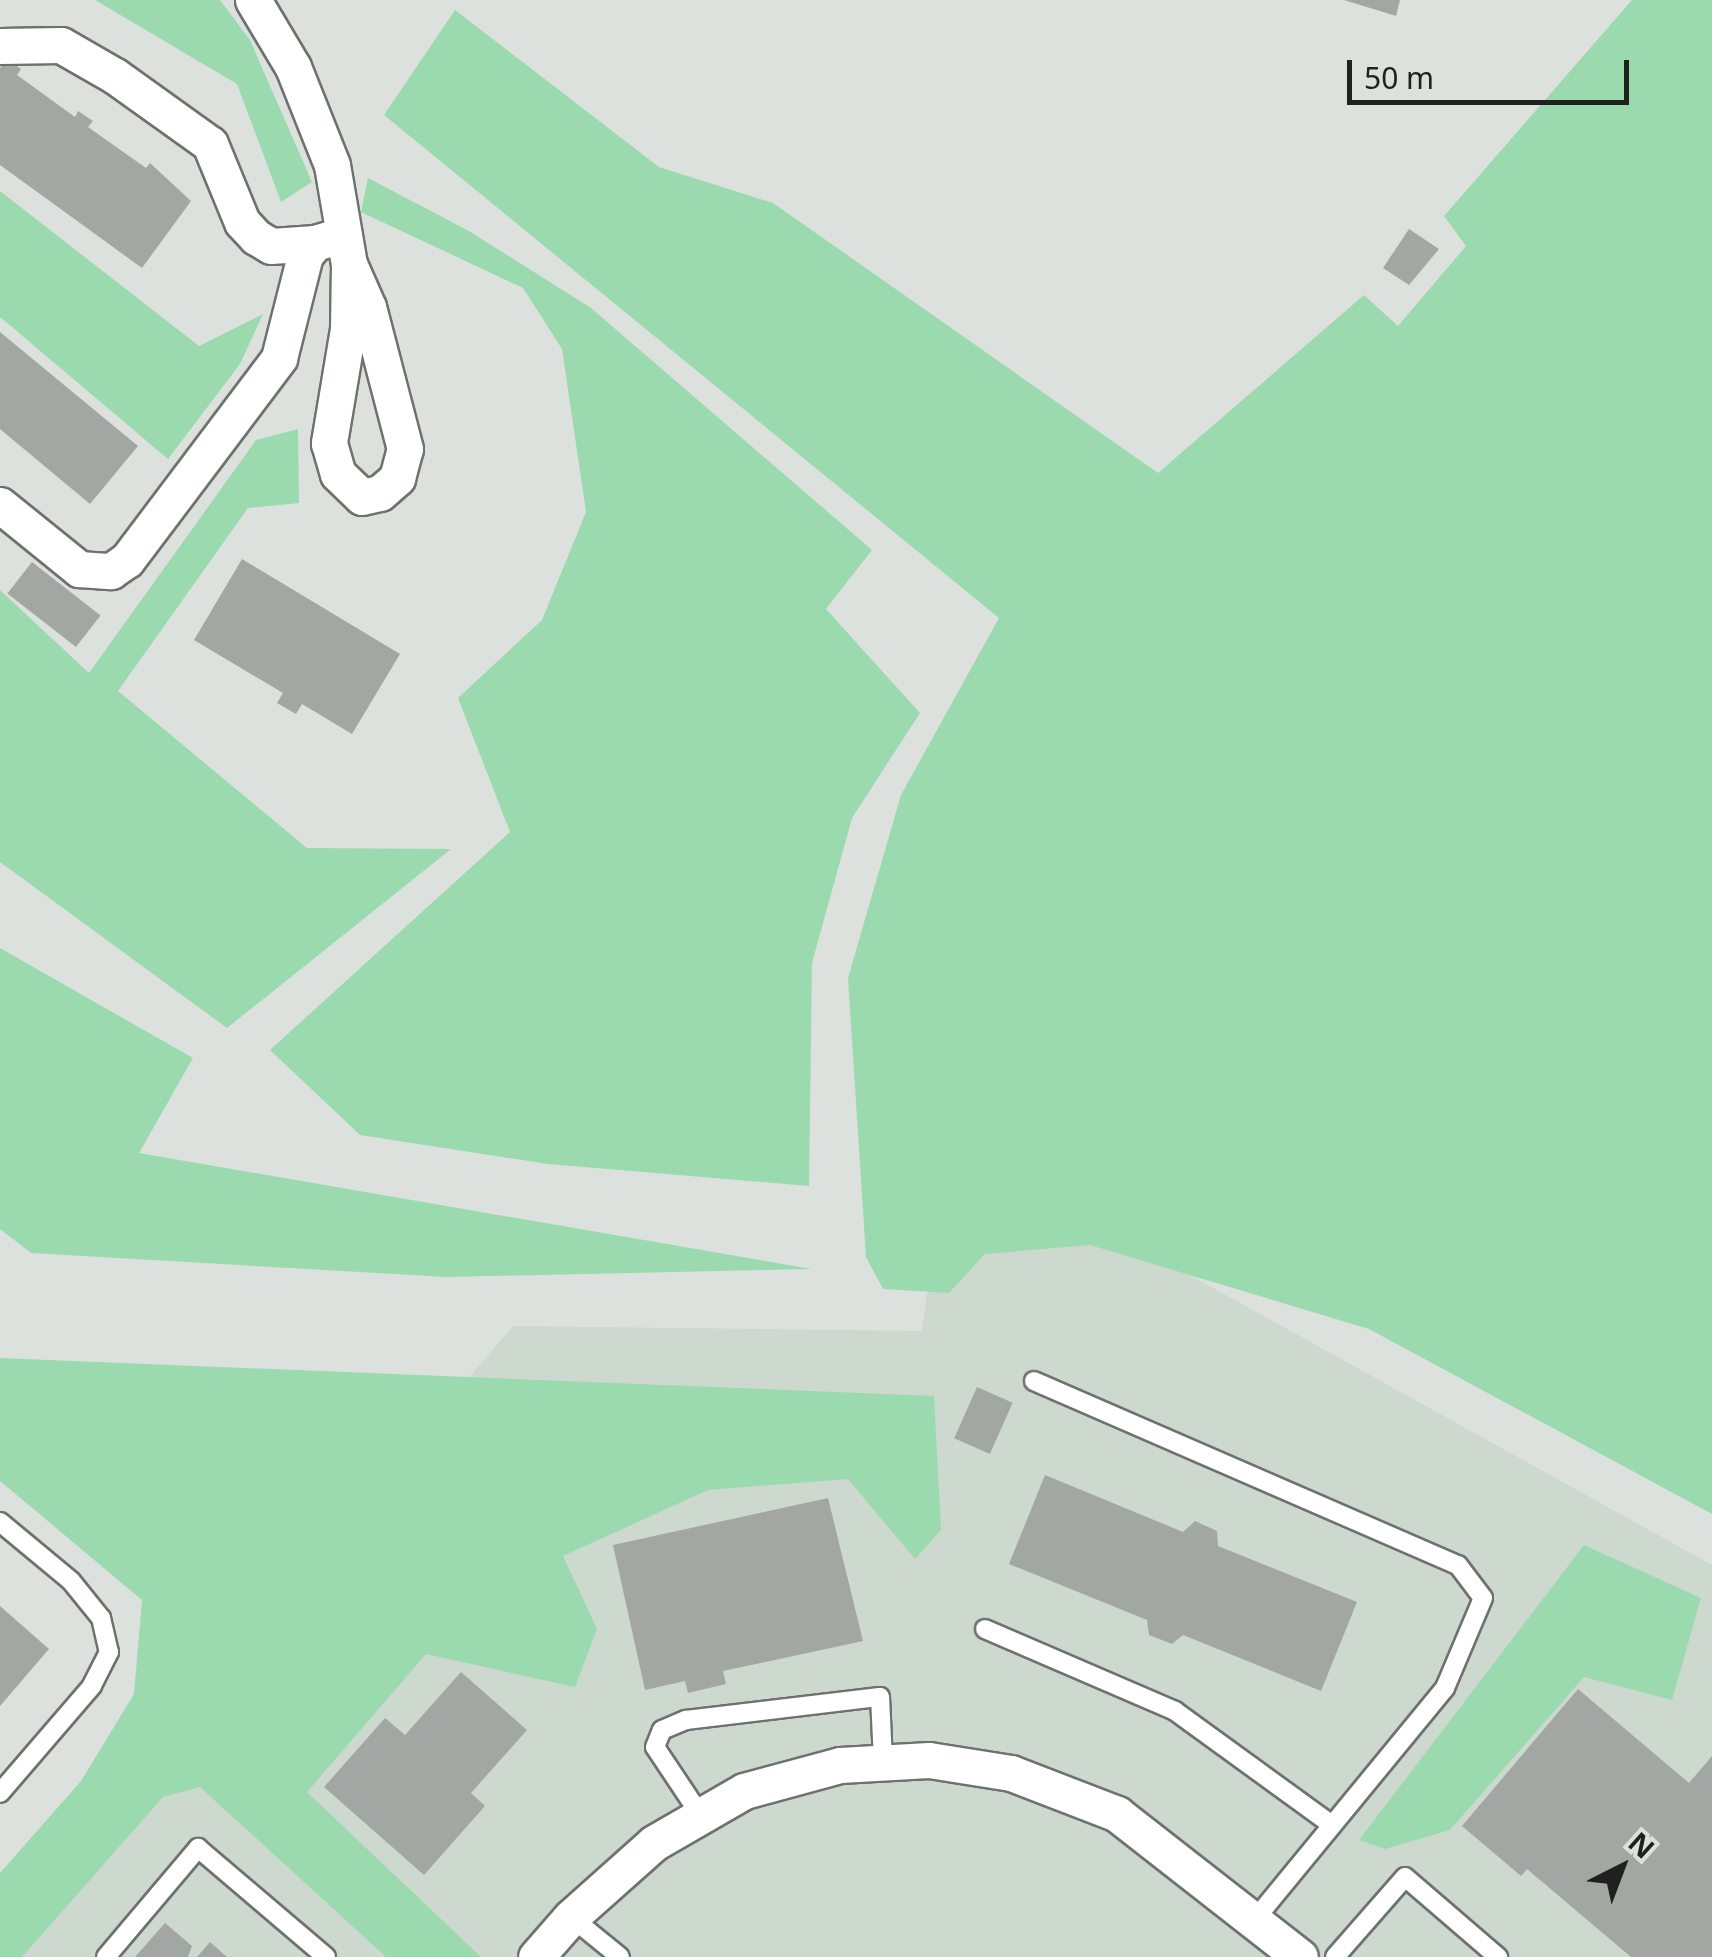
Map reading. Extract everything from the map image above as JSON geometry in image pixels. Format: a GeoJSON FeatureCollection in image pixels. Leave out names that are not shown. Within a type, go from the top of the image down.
{"type":"FeatureCollection","features":[{"type":"Feature","properties":{"kind":"street"},"geometry":{"type":"LineString","coordinates":[[253,0],[314,112],[348,329],[329,443],[338,474],[362,496],[380,493],[404,465],[380,347],[336,247]]}},
{"type":"Feature","properties":{"kind":"street"},"geometry":{"type":"LineString","coordinates":[[0,46],[60,45],[115,76],[210,144],[242,222],[256,237],[271,246],[336,247]]}},
{"type":"Feature","properties":{"kind":"street"},"geometry":{"type":"LineString","coordinates":[[0,505],[80,569],[111,572],[127,560],[279,358],[299,268],[336,247]]}},
{"type":"Feature","properties":{"kind":"street"},"geometry":{"type":"LineString","coordinates":[[536,1957],[570,1917],[654,1843],[699,1813],[791,1774],[883,1760],[972,1764],[1064,1790],[1169,1849],[1300,1957]]}},
{"type":"Feature","properties":{"kind":"lane"},"geometry":{"type":"LineString","coordinates":[[1034,1381],[1458,1565],[1479,1587],[1483,1610],[1445,1688],[1254,1919]]}},
{"type":"Feature","properties":{"kind":"lane"},"geometry":{"type":"LineString","coordinates":[[0,1522],[71,1581],[100,1618],[109,1652],[92,1686],[0,1793]]}},
{"type":"Feature","properties":{"kind":"lane"},"geometry":{"type":"LineString","coordinates":[[985,1629],[1175,1711],[1332,1825]]}},
{"type":"Feature","properties":{"kind":"lane"},"geometry":{"type":"LineString","coordinates":[[699,1813],[655,1747],[662,1730],[686,1720],[880,1697],[883,1760]]}},
{"type":"Feature","properties":{"kind":"lane"},"geometry":{"type":"LineString","coordinates":[[106,1957],[198,1848],[326,1957]]}},
{"type":"Feature","properties":{"kind":"lane"},"geometry":{"type":"LineString","coordinates":[[1335,1957],[1405,1878],[1498,1957]]}},
{"type":"Feature","properties":{"kind":"lane"},"geometry":{"type":"LineString","coordinates":[[570,1917],[620,1957]]}},
{"type":"Feature","properties":{"kind":"shaded area"},"geometry":{"type":"Polygon","coordinates":[[[939,1203],[1096,1223],[1712,1565],[1712,1957],[0,1957],[0,1923],[513,1326],[922,1331],[939,1203]]]}},
{"type":"Feature","properties":{"kind":"green space"},"geometry":{"type":"Polygon","coordinates":[[[95,0],[220,0],[250,40],[312,182],[281,202],[237,84],[95,0]]]}},
{"type":"Feature","properties":{"kind":"green space"},"geometry":{"type":"Polygon","coordinates":[[[1632,0],[1712,0],[1712,1514],[1369,1329],[1090,1245],[985,1254],[949,1293],[883,1289],[866,1257],[848,978],[901,795],[999,618],[384,115],[455,10],[659,167],[773,203],[1158,473],[1364,295],[1398,326],[1466,246],[1444,216],[1632,0]]]}},
{"type":"Feature","properties":{"kind":"green space"},"geometry":{"type":"Polygon","coordinates":[[[368,178],[469,231],[591,308],[872,550],[826,609],[920,713],[852,818],[812,963],[809,1186],[548,1164],[360,1135],[270,1050],[510,832],[458,698],[542,620],[586,512],[562,349],[523,288],[361,212],[368,178]]]}},
{"type":"Feature","properties":{"kind":"green space"},"geometry":{"type":"Polygon","coordinates":[[[0,191],[199,346],[263,314],[240,364],[168,459],[0,317],[0,191]]]}},
{"type":"Feature","properties":{"kind":"green space"},"geometry":{"type":"Polygon","coordinates":[[[298,429],[299,503],[248,508],[118,691],[307,848],[451,849],[227,1028],[0,862],[0,590],[89,673],[256,440],[298,429]]]}},
{"type":"Feature","properties":{"kind":"green space"},"geometry":{"type":"Polygon","coordinates":[[[0,948],[193,1058],[139,1153],[812,1269],[446,1277],[31,1253],[0,1229],[0,948]]]}},
{"type":"Feature","properties":{"kind":"green space"},"geometry":{"type":"Polygon","coordinates":[[[0,1358],[934,1396],[941,1530],[915,1559],[848,1479],[708,1490],[563,1556],[597,1629],[575,1687],[426,1654],[307,1792],[481,1957],[386,1957],[200,1787],[163,1797],[22,1957],[0,1957],[0,1873],[81,1781],[134,1694],[142,1600],[0,1481],[0,1358]]]}},
{"type":"Feature","properties":{"kind":"green space"},"geometry":{"type":"Polygon","coordinates":[[[1584,1545],[1701,1598],[1672,1700],[1584,1677],[1450,1830],[1385,1849],[1359,1840],[1584,1545]]]}},
{"type":"Feature","properties":{"kind":"building"},"geometry":{"type":"Polygon","coordinates":[[[1344,0],[1400,0],[1396,16],[1344,0]]]}},
{"type":"Feature","properties":{"kind":"building"},"geometry":{"type":"Polygon","coordinates":[[[7,59],[21,69],[17,75],[75,117],[78,111],[93,121],[88,127],[146,168],[150,163],[191,201],[142,268],[0,165],[0,68],[7,59]]]}},
{"type":"Feature","properties":{"kind":"building"},"geometry":{"type":"Polygon","coordinates":[[[1409,229],[1439,249],[1409,285],[1383,268],[1409,229]]]}},
{"type":"Feature","properties":{"kind":"building"},"geometry":{"type":"Polygon","coordinates":[[[0,332],[138,446],[90,504],[0,429],[0,332]]]}},
{"type":"Feature","properties":{"kind":"building"},"geometry":{"type":"Polygon","coordinates":[[[242,559],[400,654],[352,734],[302,704],[296,714],[277,703],[283,693],[194,640],[242,559]]]}},
{"type":"Feature","properties":{"kind":"building"},"geometry":{"type":"Polygon","coordinates":[[[32,562],[101,616],[76,647],[7,594],[32,562]]]}},
{"type":"Feature","properties":{"kind":"building"},"geometry":{"type":"Polygon","coordinates":[[[977,1387],[1013,1403],[990,1454],[954,1438],[977,1387]]]}},
{"type":"Feature","properties":{"kind":"building"},"geometry":{"type":"Polygon","coordinates":[[[1045,1475],[1183,1532],[1195,1521],[1217,1531],[1218,1546],[1357,1602],[1321,1691],[1183,1635],[1172,1644],[1149,1635],[1147,1620],[1009,1564],[1045,1475]]]}},
{"type":"Feature","properties":{"kind":"building"},"geometry":{"type":"Polygon","coordinates":[[[828,1498],[863,1641],[723,1671],[726,1684],[688,1693],[685,1681],[645,1690],[613,1545],[828,1498]]]}},
{"type":"Feature","properties":{"kind":"building"},"geometry":{"type":"Polygon","coordinates":[[[0,1606],[49,1649],[0,1706],[0,1606]]]}},
{"type":"Feature","properties":{"kind":"building"},"geometry":{"type":"Polygon","coordinates":[[[461,1672],[527,1730],[471,1793],[485,1806],[424,1875],[324,1787],[385,1718],[405,1735],[461,1672]]]}},
{"type":"Feature","properties":{"kind":"building"},"geometry":{"type":"Polygon","coordinates":[[[1578,1689],[1689,1783],[1712,1756],[1712,1957],[1631,1957],[1527,1869],[1521,1876],[1462,1826],[1578,1689]]]}},
{"type":"Feature","properties":{"kind":"building"},"geometry":{"type":"Polygon","coordinates":[[[165,1923],[192,1946],[188,1957],[135,1957],[165,1923]]]}},
{"type":"Feature","properties":{"kind":"building"},"geometry":{"type":"Polygon","coordinates":[[[210,1942],[227,1957],[197,1957],[210,1942]]]}}]}
